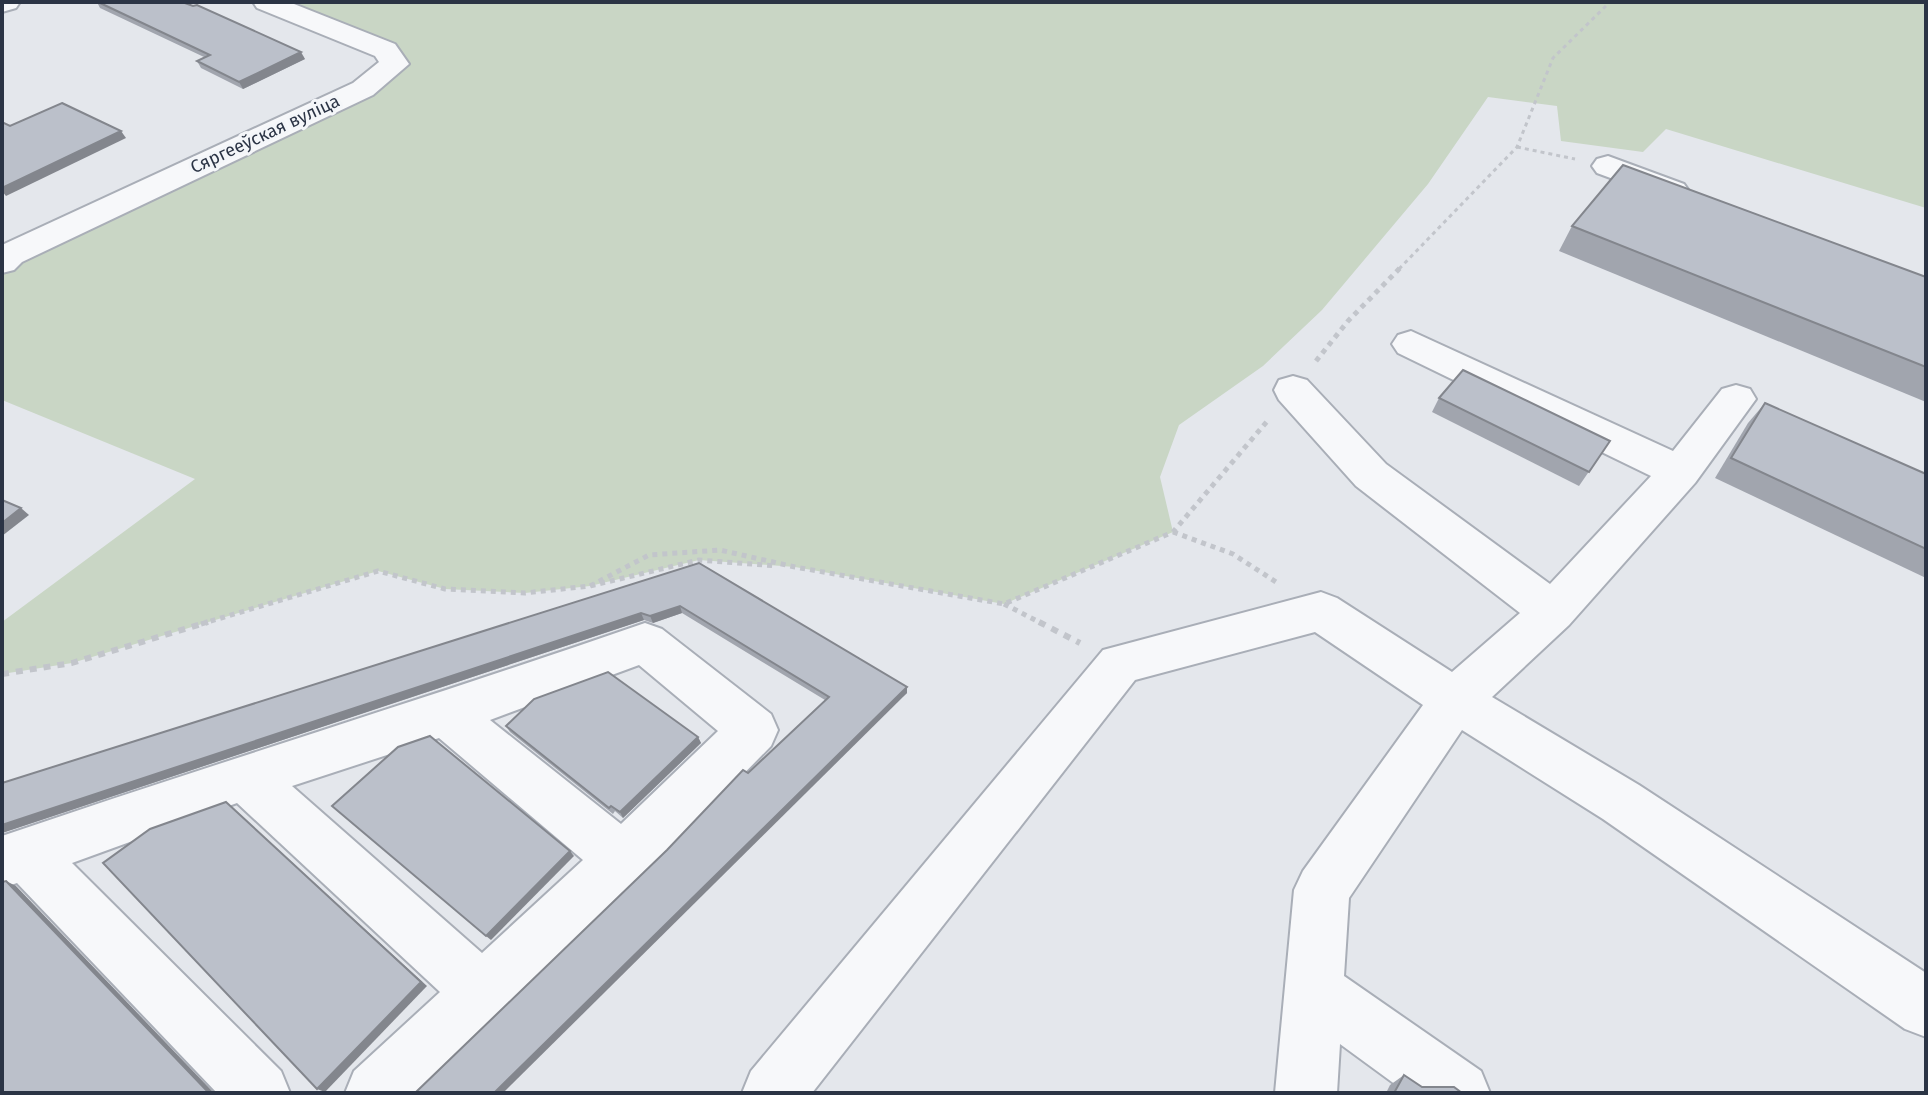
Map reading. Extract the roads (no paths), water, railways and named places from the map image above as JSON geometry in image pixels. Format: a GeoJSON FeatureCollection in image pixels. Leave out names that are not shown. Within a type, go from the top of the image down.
{"type":"FeatureCollection","features":[{"type":"Feature","properties":{"kind":"street","name":"Сяргееўская вуліца"},"geometry":{"type":"LineString","coordinates":[[2,262],[10,254],[363,89],[395,64],[385,50],[266,2]]}},
{"type":"Feature","properties":{"kind":"street"},"geometry":{"type":"LineString","coordinates":[[1608,166],[1696,200]]}},
{"type":"Feature","properties":{"kind":"street"},"geometry":{"type":"LineString","coordinates":[[1411,344],[1680,472]]}},
{"type":"Feature","properties":{"kind":"street"},"geometry":{"type":"LineString","coordinates":[[1293,390],[1371,475],[1553,612]]}},
{"type":"Feature","properties":{"kind":"street"},"geometry":{"type":"LineString","coordinates":[[1306,1093],[1322,890],[1455,700],[1553,612],[1680,472],[1736,399]]}},
{"type":"Feature","properties":{"kind":"street"},"geometry":{"type":"LineString","coordinates":[[773,1093],[1120,664],[1321,611],[1455,700],[1621,802],[1926,1008]]}},
{"type":"Feature","properties":{"kind":"street"},"geometry":{"type":"LineString","coordinates":[[259,1093],[14,858],[245,777],[446,714],[645,643],[753,730],[623,859],[376,1093]]}},
{"type":"Feature","properties":{"kind":"street"},"geometry":{"type":"LineString","coordinates":[[446,714],[623,859]]}},
{"type":"Feature","properties":{"kind":"street"},"geometry":{"type":"LineString","coordinates":[[245,777],[482,992]]}},
{"type":"Feature","properties":{"kind":"street"},"geometry":{"type":"LineString","coordinates":[[1314,990],[1459,1093]]}}]}
